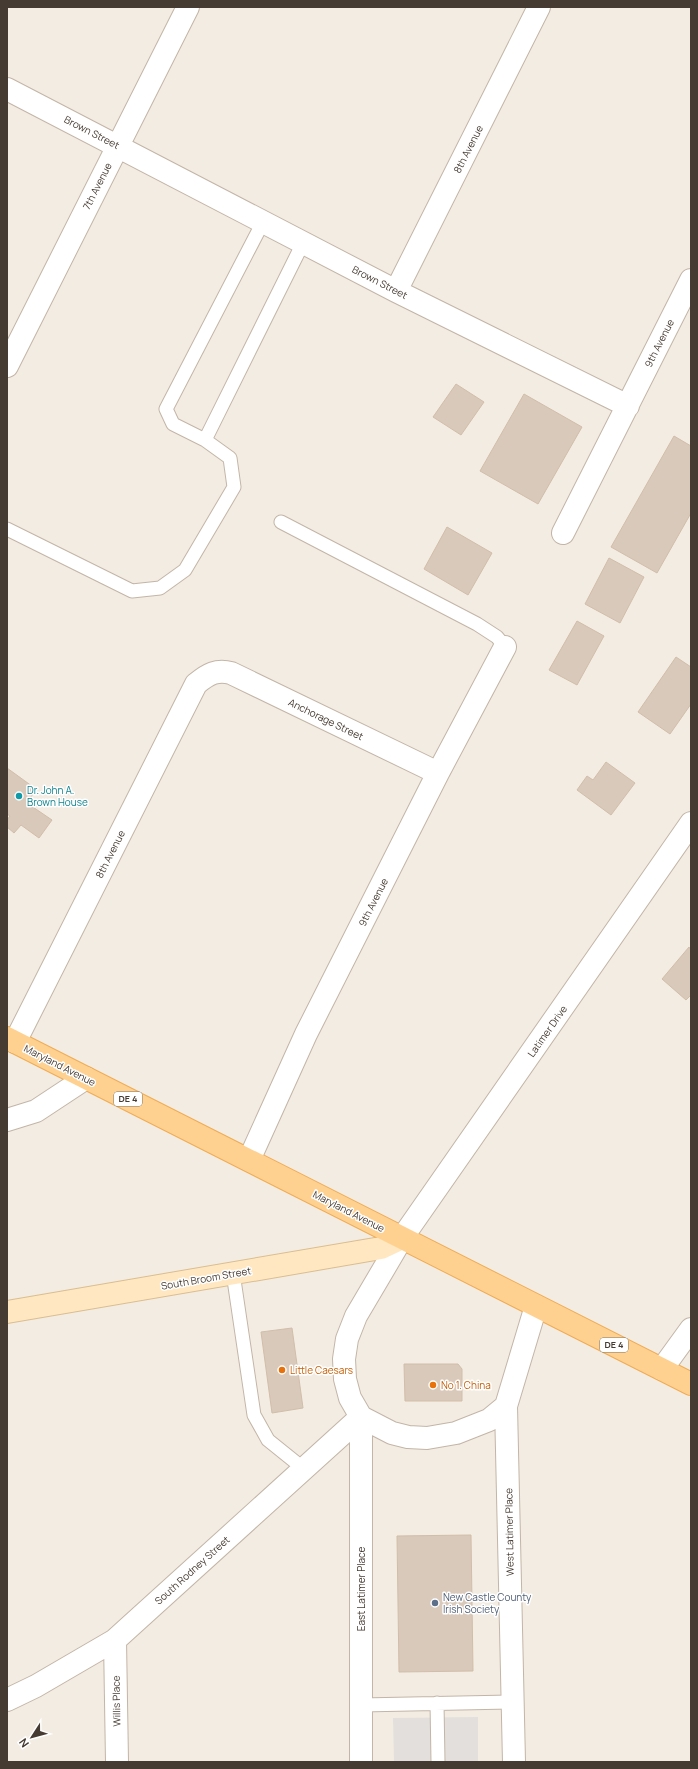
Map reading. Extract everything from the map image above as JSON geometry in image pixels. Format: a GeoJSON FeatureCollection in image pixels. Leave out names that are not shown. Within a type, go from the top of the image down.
{"type":"FeatureCollection","features":[{"type":"Feature","properties":{"kind":"main road","name":"Maryland Avenue"},"geometry":{"type":"LineString","coordinates":[[11,1040],[691,1384]]}},
{"type":"Feature","properties":{"kind":"street","name":"7th Avenue"},"geometry":{"type":"LineString","coordinates":[[7,366],[117,145],[188,7]]}},
{"type":"Feature","properties":{"kind":"street","name":"8th Avenue"},"geometry":{"type":"LineString","coordinates":[[396,291],[539,7]]}},
{"type":"Feature","properties":{"kind":"street","name":"Brown Street"},"geometry":{"type":"LineString","coordinates":[[7,89],[396,291],[628,406]]}},
{"type":"Feature","properties":{"kind":"street","name":"9th Avenue"},"geometry":{"type":"LineString","coordinates":[[628,406],[691,280]]}},
{"type":"Feature","properties":{"kind":"street"},"geometry":{"type":"LineString","coordinates":[[563,533],[628,406]]}},
{"type":"Feature","properties":{"kind":"street","name":"9th Avenue"},"geometry":{"type":"LineString","coordinates":[[248,1160],[306,1034],[438,773],[505,647]]}},
{"type":"Feature","properties":{"kind":"street","name":"Anchorage Street"},"geometry":{"type":"LineString","coordinates":[[213,674],[222,671],[231,674],[438,773]]}},
{"type":"Feature","properties":{"kind":"street","name":"8th Avenue"},"geometry":{"type":"LineString","coordinates":[[11,1040],[196,684],[204,677],[213,674]]}},
{"type":"Feature","properties":{"kind":"street","name":"Latimer Drive"},"geometry":{"type":"LineString","coordinates":[[402,1238],[691,823]]}},
{"type":"Feature","properties":{"kind":"street"},"geometry":{"type":"LineString","coordinates":[[7,1120],[36,1111],[86,1078]]}},
{"type":"Feature","properties":{"kind":"street"},"geometry":{"type":"LineString","coordinates":[[402,1238],[356,1316],[346,1339],[344,1359],[345,1379],[350,1398],[361,1417],[392,1433],[408,1437],[427,1438],[456,1433],[474,1427],[489,1420],[506,1406]]}},
{"type":"Feature","properties":{"kind":"street","name":"South Broom Street"},"geometry":{"type":"LineString","coordinates":[[7,1312],[381,1248],[402,1238]]}},
{"type":"Feature","properties":{"kind":"street","name":"West Latimer Place"},"geometry":{"type":"LineString","coordinates":[[514,1762],[506,1406],[536,1306]]}},
{"type":"Feature","properties":{"kind":"street"},"geometry":{"type":"LineString","coordinates":[[662,1370],[691,1330]]}},
{"type":"Feature","properties":{"kind":"street","name":"South Rodney Street"},"geometry":{"type":"LineString","coordinates":[[7,1700],[36,1686],[115,1640],[361,1417]]}},
{"type":"Feature","properties":{"kind":"street","name":"East Latimer Place"},"geometry":{"type":"LineString","coordinates":[[361,1417],[361,1762]]}},
{"type":"Feature","properties":{"kind":"street","name":"Willis Place"},"geometry":{"type":"LineString","coordinates":[[115,1640],[117,1762]]}},
{"type":"Feature","properties":{"kind":"lane"},"geometry":{"type":"LineString","coordinates":[[7,529],[132,591],[160,588],[185,570],[234,487],[230,458],[205,440],[173,424],[166,409],[263,222]]}},
{"type":"Feature","properties":{"kind":"lane"},"geometry":{"type":"LineString","coordinates":[[205,440],[303,243]]}},
{"type":"Feature","properties":{"kind":"lane"},"geometry":{"type":"LineString","coordinates":[[281,522],[477,624],[497,637],[505,647]]}},
{"type":"Feature","properties":{"kind":"lane"},"geometry":{"type":"LineString","coordinates":[[233,1273],[254,1416],[268,1440],[304,1469]]}},
{"type":"Feature","properties":{"kind":"lane"},"geometry":{"type":"LineString","coordinates":[[361,1705],[512,1702]]}},
{"type":"Feature","properties":{"kind":"lane"},"geometry":{"type":"LineString","coordinates":[[437,1704],[438,1762]]}},
{"type":"Feature","properties":{"kind":"shaded area"},"geometry":{"type":"Polygon","coordinates":[[[478,1717],[478,1762],[394,1762],[393,1718],[478,1717]]]}},
{"type":"Feature","properties":{"kind":"building"},"geometry":{"type":"Polygon","coordinates":[[[456,384],[484,402],[461,435],[433,417],[456,384]]]}},
{"type":"Feature","properties":{"kind":"building"},"geometry":{"type":"Polygon","coordinates":[[[524,394],[582,427],[538,504],[480,471],[524,394]]]}},
{"type":"Feature","properties":{"kind":"building"},"geometry":{"type":"Polygon","coordinates":[[[674,436],[691,446],[691,513],[657,573],[611,547],[674,436]]]}},
{"type":"Feature","properties":{"kind":"building"},"geometry":{"type":"Polygon","coordinates":[[[447,527],[492,553],[468,595],[424,569],[447,527]]]}},
{"type":"Feature","properties":{"kind":"building"},"geometry":{"type":"Polygon","coordinates":[[[609,558],[644,577],[620,623],[585,604],[609,558]]]}},
{"type":"Feature","properties":{"kind":"building"},"geometry":{"type":"Polygon","coordinates":[[[577,621],[604,636],[577,685],[549,670],[577,621]]]}},
{"type":"Feature","properties":{"kind":"building"},"geometry":{"type":"Polygon","coordinates":[[[676,657],[691,667],[691,704],[670,734],[638,712],[676,657]]]}},
{"type":"Feature","properties":{"kind":"building"},"geometry":{"type":"Polygon","coordinates":[[[606,762],[635,783],[611,815],[577,790],[587,776],[593,780],[606,762]]]}},
{"type":"Feature","properties":{"kind":"building","name":"Dr. John A. Brown House"},"geometry":{"type":"Polygon","coordinates":[[[7,768],[36,789],[27,803],[52,820],[39,838],[21,825],[14,833],[7,827],[7,820],[10,816],[7,814],[7,768]]]}},
{"type":"Feature","properties":{"kind":"building"},"geometry":{"type":"Polygon","coordinates":[[[689,947],[691,950],[691,995],[686,1000],[662,979],[689,947]]]}},
{"type":"Feature","properties":{"kind":"building","name":"Little Caesars"},"geometry":{"type":"Polygon","coordinates":[[[292,1328],[303,1408],[272,1413],[261,1332],[292,1328]]]}},
{"type":"Feature","properties":{"kind":"building","name":"No 1. China"},"geometry":{"type":"Polygon","coordinates":[[[404,1364],[458,1364],[462,1369],[462,1401],[405,1401],[404,1364]]]}},
{"type":"Feature","properties":{"kind":"building","name":"New Castle County Irish Society"},"geometry":{"type":"Polygon","coordinates":[[[471,1535],[473,1671],[399,1672],[397,1536],[471,1535]]]}},
{"type":"Feature","properties":{"kind":"place","name":"Dr. John A. Brown House"},"geometry":{"type":"Point","coordinates":[19,796]}},
{"type":"Feature","properties":{"kind":"place","name":"Little Caesars"},"geometry":{"type":"Point","coordinates":[282,1370]}},
{"type":"Feature","properties":{"kind":"place","name":"No 1. China"},"geometry":{"type":"Point","coordinates":[433,1385]}},
{"type":"Feature","properties":{"kind":"place","name":"New Castle County Irish Society"},"geometry":{"type":"Point","coordinates":[435,1603]}}]}
